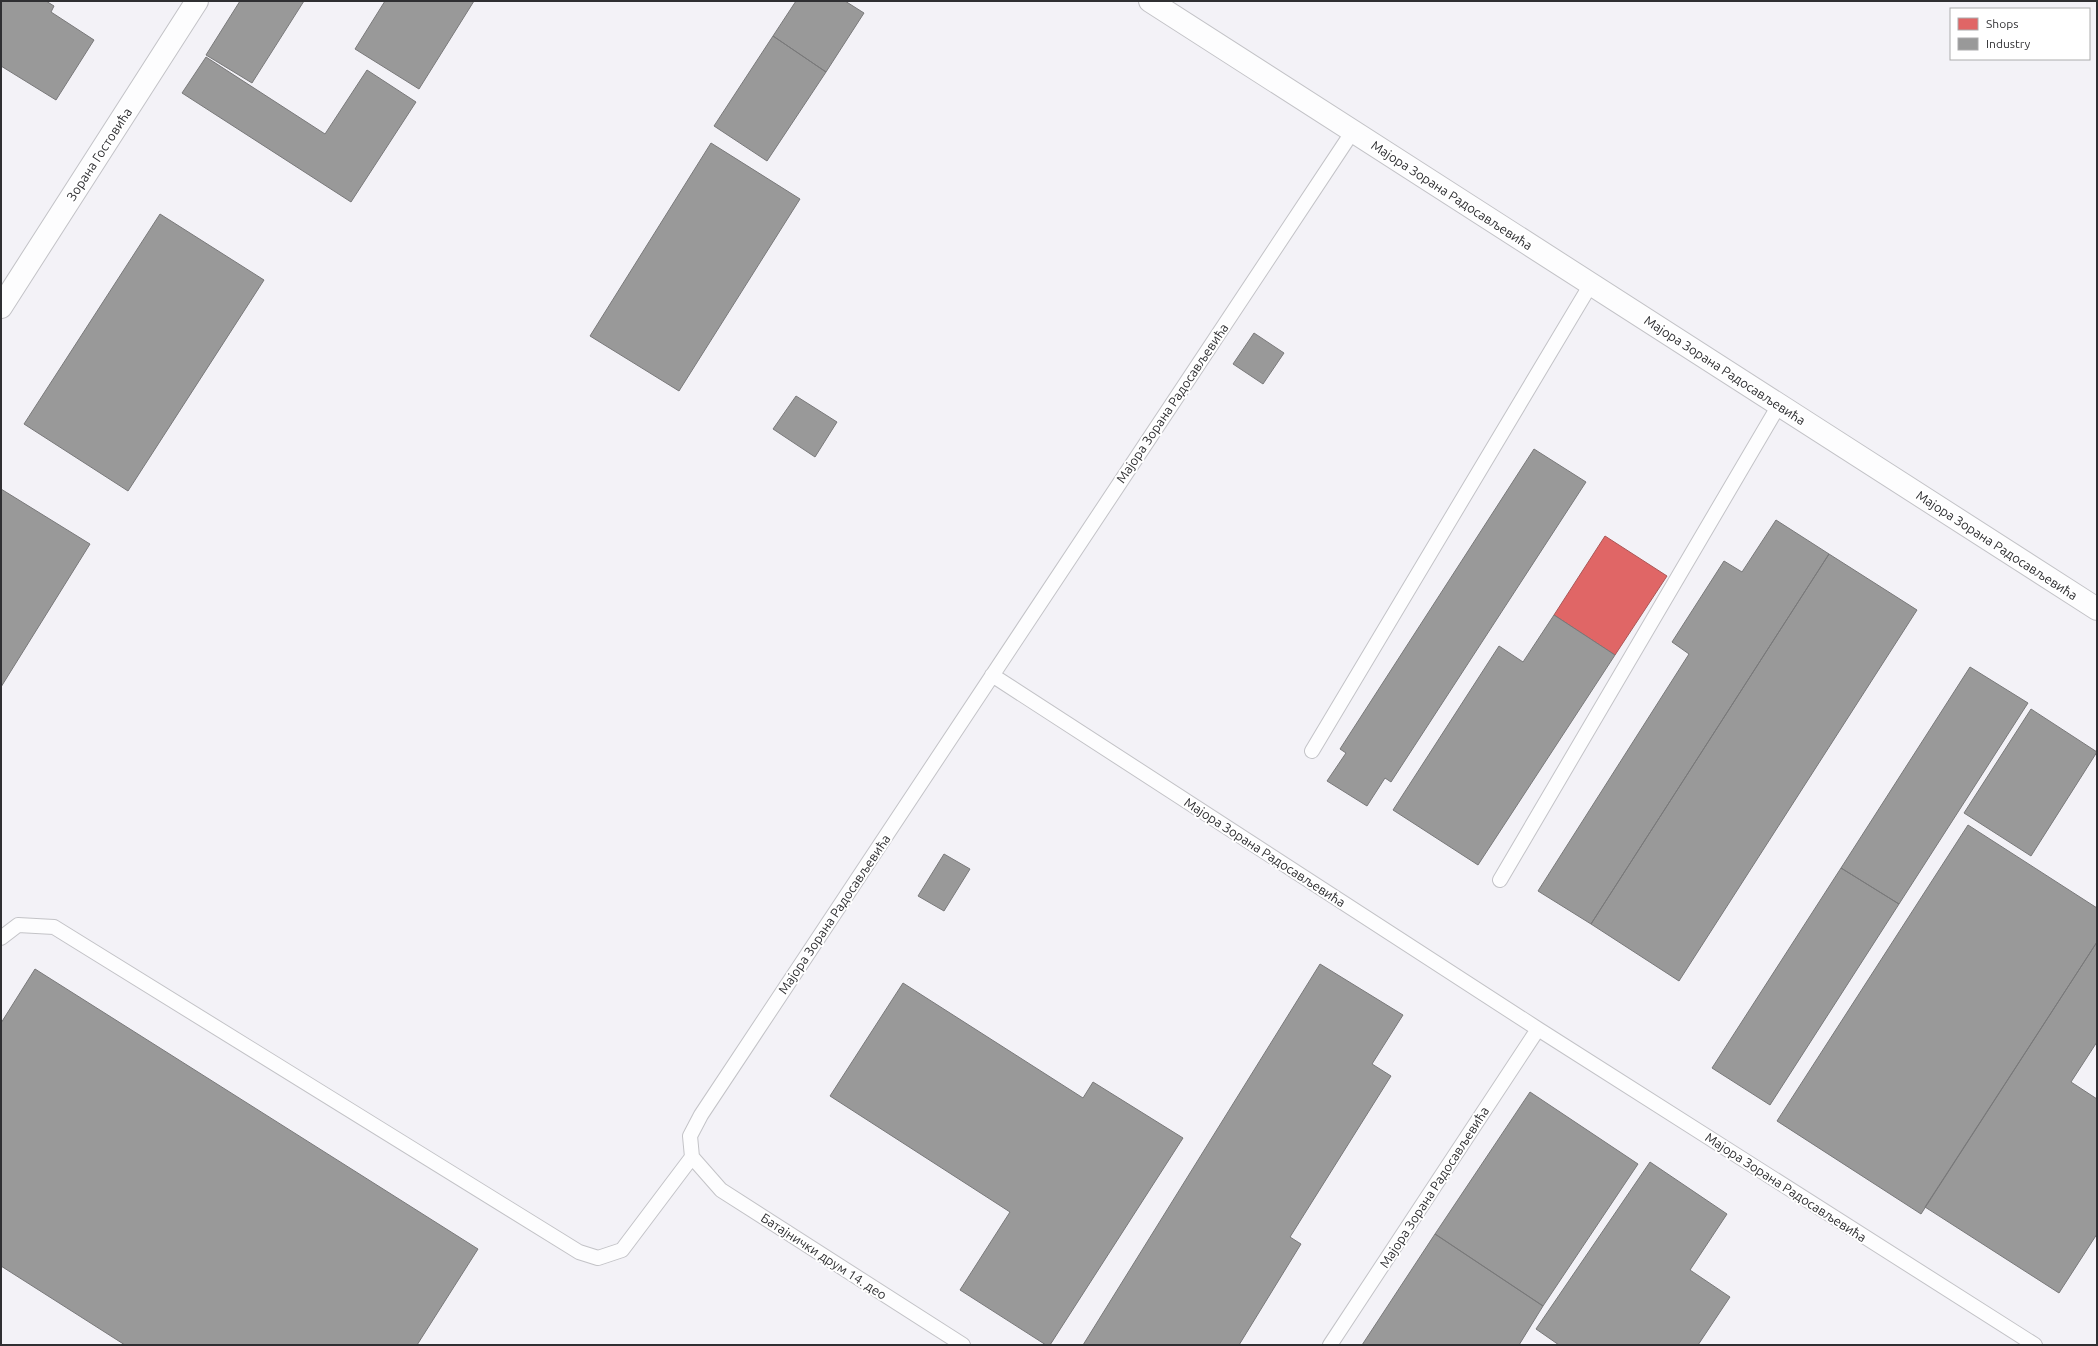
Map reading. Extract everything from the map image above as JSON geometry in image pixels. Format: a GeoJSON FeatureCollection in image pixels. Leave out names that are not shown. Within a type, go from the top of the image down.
{"type":"FeatureCollection","features":[{"type":"Feature","properties":{"kind":"main road","name":"Зорана Гостовића"},"geometry":{"type":"LineString","coordinates":[[1,307],[197,1]]}},
{"type":"Feature","properties":{"kind":"main road","name":"Мајора Зорана Радосављевића"},"geometry":{"type":"LineString","coordinates":[[1150,1],[2097,610]]}},
{"type":"Feature","properties":{"kind":"lane","name":"Мајора Зорана Радосављевића"},"geometry":{"type":"LineString","coordinates":[[692,1157],[690,1136],[701,1115],[1353,131]]}},
{"type":"Feature","properties":{"kind":"lane"},"geometry":{"type":"LineString","coordinates":[[1312,751],[1591,284]]}},
{"type":"Feature","properties":{"kind":"lane"},"geometry":{"type":"LineString","coordinates":[[1500,880],[1779,405]]}},
{"type":"Feature","properties":{"kind":"lane","name":"Мајора Зорана Радосављевића"},"geometry":{"type":"LineString","coordinates":[[992,675],[1538,1028],[2035,1345]]}},
{"type":"Feature","properties":{"kind":"lane"},"geometry":{"type":"LineString","coordinates":[[1,938],[18,925],[54,927],[579,1252],[598,1258],[622,1250],[692,1157]]}},
{"type":"Feature","properties":{"kind":"lane","name":"Мајора Зорана Радосављевића"},"geometry":{"type":"LineString","coordinates":[[1330,1345],[1538,1028]]}},
{"type":"Feature","properties":{"kind":"lane","name":"Батајнички друм 14. део"},"geometry":{"type":"LineString","coordinates":[[692,1157],[721,1190],[963,1345]]}},
{"type":"Feature","properties":{"kind":"building: Shops"},"geometry":{"type":"Polygon","coordinates":[[[1605,536],[1667,576],[1615,655],[1554,615],[1605,536]]]}},
{"type":"Feature","properties":{"kind":"building: Industry"},"geometry":{"type":"Polygon","coordinates":[[[1,1],[46,1],[54,6],[51,12],[94,40],[56,100],[1,66],[1,1]]]}},
{"type":"Feature","properties":{"kind":"building: Industry"},"geometry":{"type":"Polygon","coordinates":[[[240,1],[304,1],[252,83],[206,55],[240,1]]]}},
{"type":"Feature","properties":{"kind":"building: Industry"},"geometry":{"type":"Polygon","coordinates":[[[385,1],[474,1],[419,89],[355,49],[385,1]]]}},
{"type":"Feature","properties":{"kind":"building: Industry"},"geometry":{"type":"Polygon","coordinates":[[[796,1],[845,1],[864,13],[826,72],[773,36],[796,1]]]}},
{"type":"Feature","properties":{"kind":"building: Industry"},"geometry":{"type":"Polygon","coordinates":[[[773,36],[826,72],[767,161],[714,126],[773,36]]]}},
{"type":"Feature","properties":{"kind":"building: Industry"},"geometry":{"type":"Polygon","coordinates":[[[206,57],[325,134],[367,70],[416,102],[351,202],[182,93],[206,57]]]}},
{"type":"Feature","properties":{"kind":"building: Industry"},"geometry":{"type":"Polygon","coordinates":[[[711,143],[800,199],[679,391],[590,336],[711,143]]]}},
{"type":"Feature","properties":{"kind":"building: Industry"},"geometry":{"type":"Polygon","coordinates":[[[160,214],[264,280],[128,491],[24,424],[160,214]]]}},
{"type":"Feature","properties":{"kind":"building: Industry"},"geometry":{"type":"Polygon","coordinates":[[[1254,333],[1284,353],[1263,384],[1233,364],[1254,333]]]}},
{"type":"Feature","properties":{"kind":"building: Industry"},"geometry":{"type":"Polygon","coordinates":[[[796,396],[837,422],[815,457],[773,429],[796,396]]]}},
{"type":"Feature","properties":{"kind":"building: Industry"},"geometry":{"type":"Polygon","coordinates":[[[1534,449],[1586,482],[1391,782],[1385,778],[1367,806],[1327,781],[1346,753],[1340,749],[1534,449]]]}},
{"type":"Feature","properties":{"kind":"building: Industry"},"geometry":{"type":"Polygon","coordinates":[[[1,489],[90,544],[1,687],[1,489]]]}},
{"type":"Feature","properties":{"kind":"building: Industry"},"geometry":{"type":"Polygon","coordinates":[[[1776,520],[1829,554],[1591,924],[1538,891],[1689,654],[1672,642],[1724,561],[1742,572],[1776,520]]]}},
{"type":"Feature","properties":{"kind":"building: Industry"},"geometry":{"type":"Polygon","coordinates":[[[1829,554],[1917,610],[1679,981],[1591,924],[1829,554]]]}},
{"type":"Feature","properties":{"kind":"building: Industry"},"geometry":{"type":"Polygon","coordinates":[[[1554,615],[1615,655],[1478,865],[1393,810],[1499,646],[1523,662],[1554,615]]]}},
{"type":"Feature","properties":{"kind":"building: Industry"},"geometry":{"type":"Polygon","coordinates":[[[1970,667],[2028,703],[1899,904],[1841,868],[1970,667]]]}},
{"type":"Feature","properties":{"kind":"building: Industry"},"geometry":{"type":"Polygon","coordinates":[[[2031,709],[2097,752],[2031,856],[1964,813],[2031,709]]]}},
{"type":"Feature","properties":{"kind":"building: Industry"},"geometry":{"type":"Polygon","coordinates":[[[1968,825],[2097,908],[2097,942],[1921,1214],[1777,1121],[1968,825]]]}},
{"type":"Feature","properties":{"kind":"building: Industry"},"geometry":{"type":"Polygon","coordinates":[[[944,854],[970,869],[944,911],[918,896],[944,854]]]}},
{"type":"Feature","properties":{"kind":"building: Industry"},"geometry":{"type":"Polygon","coordinates":[[[1841,868],[1899,904],[1770,1105],[1712,1068],[1841,868]]]}},
{"type":"Feature","properties":{"kind":"building: Industry"},"geometry":{"type":"Polygon","coordinates":[[[2097,942],[2097,1042],[2071,1082],[2097,1099],[2097,1234],[2059,1293],[1925,1207],[2097,942]]]}},
{"type":"Feature","properties":{"kind":"building: Industry"},"geometry":{"type":"Polygon","coordinates":[[[1320,964],[1403,1015],[1372,1064],[1391,1076],[1290,1237],[1301,1244],[1239,1345],[1083,1345],[1320,964]]]}},
{"type":"Feature","properties":{"kind":"building: Industry"},"geometry":{"type":"Polygon","coordinates":[[[35,969],[478,1249],[417,1345],[125,1345],[1,1266],[1,1023],[35,969]]]}},
{"type":"Feature","properties":{"kind":"building: Industry"},"geometry":{"type":"Polygon","coordinates":[[[903,983],[1083,1098],[1093,1082],[1183,1138],[1050,1345],[1046,1345],[960,1290],[1010,1212],[830,1096],[903,983]]]}},
{"type":"Feature","properties":{"kind":"building: Industry"},"geometry":{"type":"Polygon","coordinates":[[[1530,1092],[1638,1164],[1543,1306],[1435,1234],[1530,1092]]]}},
{"type":"Feature","properties":{"kind":"building: Industry"},"geometry":{"type":"Polygon","coordinates":[[[1650,1162],[1727,1214],[1690,1270],[1730,1297],[1698,1345],[1559,1345],[1536,1329],[1650,1162]]]}},
{"type":"Feature","properties":{"kind":"building: Industry"},"geometry":{"type":"Polygon","coordinates":[[[1435,1234],[1543,1306],[1519,1345],[1362,1345],[1435,1234]]]}}]}
